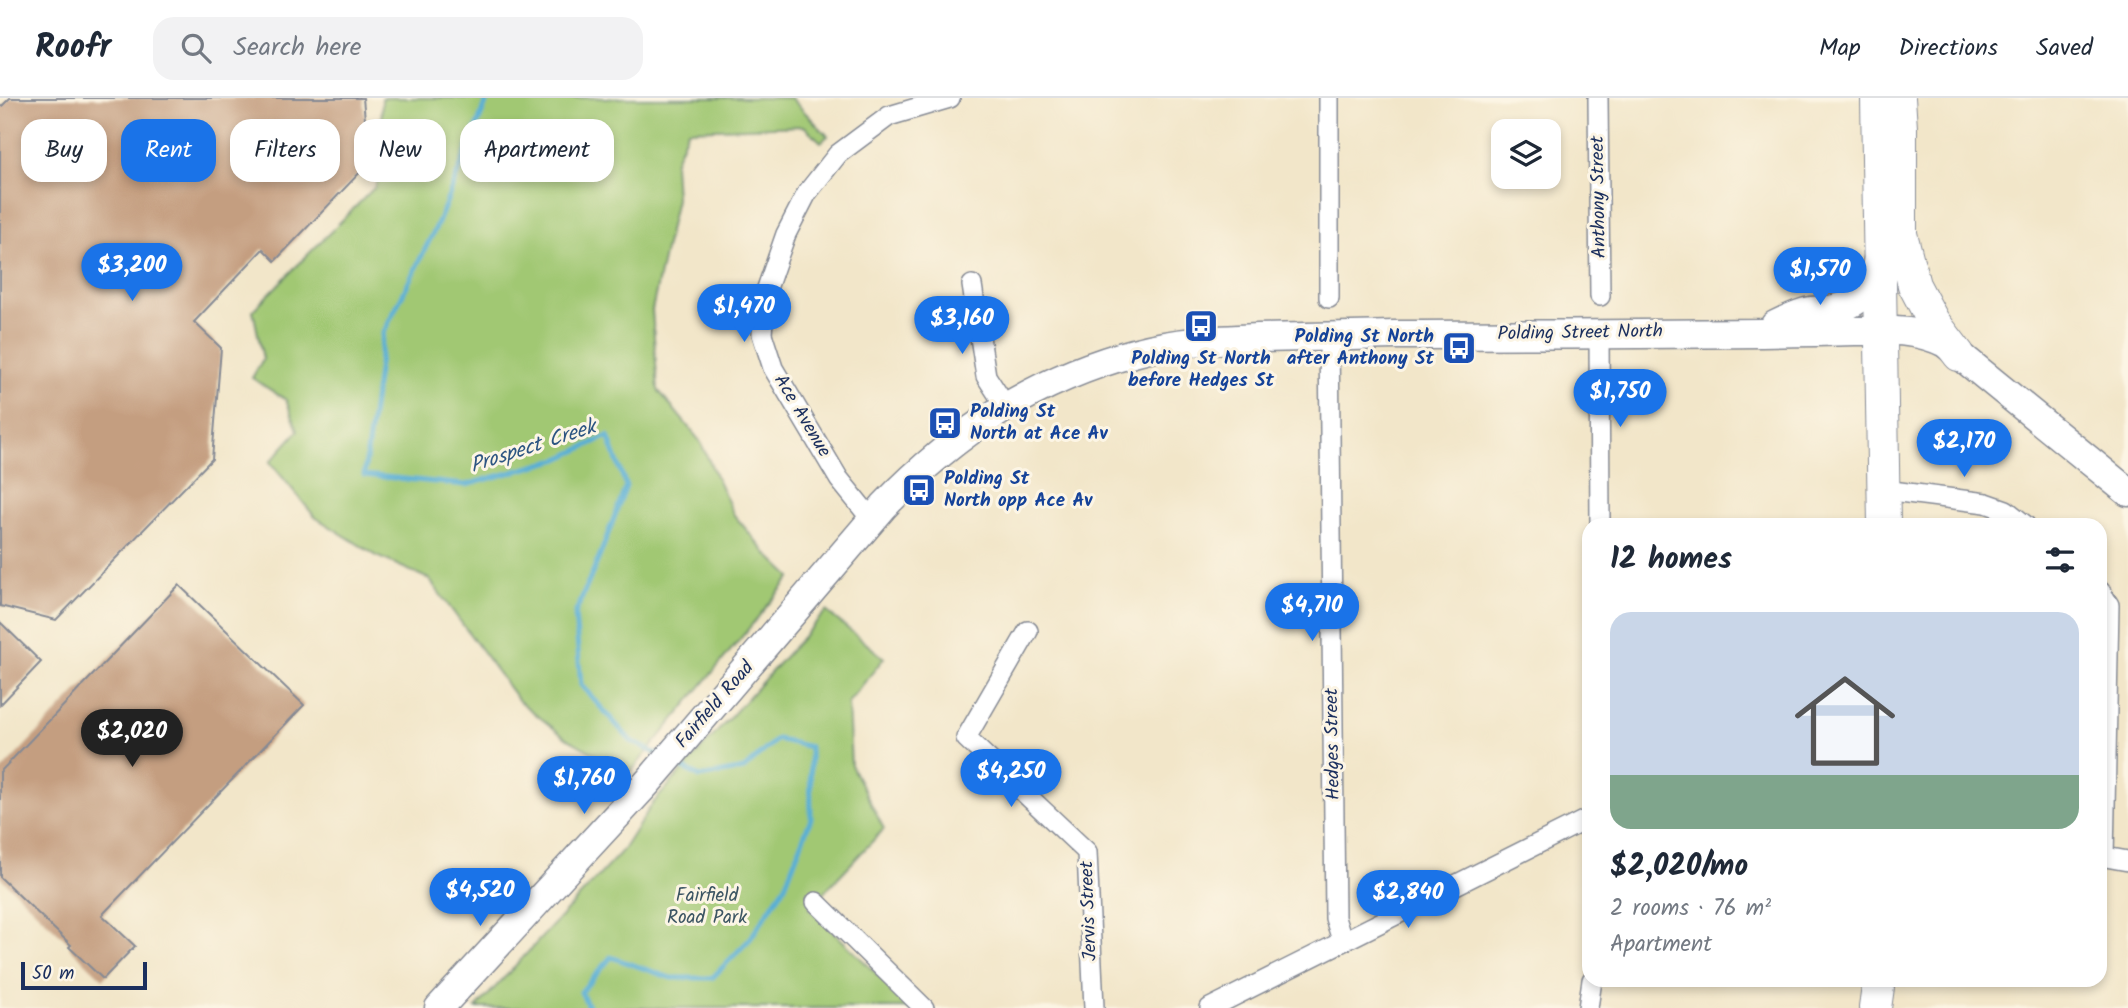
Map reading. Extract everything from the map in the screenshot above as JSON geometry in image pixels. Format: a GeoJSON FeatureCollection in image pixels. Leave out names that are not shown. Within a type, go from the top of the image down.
{"type":"FeatureCollection","features":[{"type":"Feature","properties":{"kind":"main road"},"geometry":{"type":"LineString","coordinates":[[1877,98],[1884,518]]}},
{"type":"Feature","properties":{"kind":"main road"},"geometry":{"type":"LineString","coordinates":[[1899,98],[1901,234],[1914,285],[1933,321],[1959,355]]}},
{"type":"Feature","properties":{"kind":"main road"},"geometry":{"type":"LineString","coordinates":[[1760,332],[1807,312],[1832,310],[1857,301],[1868,292],[1878,259]]}},
{"type":"Feature","properties":{"kind":"main road","name":"Polding Street North"},"geometry":{"type":"LineString","coordinates":[[872,520],[927,464],[958,437],[1044,386],[1079,371],[1137,352],[1200,341],[1329,336],[1919,332],[1931,336],[1959,355],[2070,447],[2125,484]]}},
{"type":"Feature","properties":{"kind":"main road","name":"Fairfield Road"},"geometry":{"type":"LineString","coordinates":[[439,1008],[648,782],[872,520]]}},
{"type":"Feature","properties":{"kind":"main road"},"geometry":{"type":"LineString","coordinates":[[1875,1008],[1878,987]]}},
{"type":"Feature","properties":{"kind":"street","name":"Ace Avenue"},"geometry":{"type":"LineString","coordinates":[[872,520],[839,479],[773,368],[762,334],[765,294],[786,234],[807,193],[838,154],[889,116],[950,98]]}},
{"type":"Feature","properties":{"kind":"street"},"geometry":{"type":"LineString","coordinates":[[1329,98],[1329,298]]}},
{"type":"Feature","properties":{"kind":"street","name":"Anthony Street"},"geometry":{"type":"LineString","coordinates":[[1598,98],[1600,296]]}},
{"type":"Feature","properties":{"kind":"street"},"geometry":{"type":"LineString","coordinates":[[972,285],[986,376],[1006,407]]}},
{"type":"Feature","properties":{"kind":"street"},"geometry":{"type":"LineString","coordinates":[[1599,333],[1600,518]]}},
{"type":"Feature","properties":{"kind":"street","name":"Hedges Street"},"geometry":{"type":"LineString","coordinates":[[1329,336],[1335,918],[1342,940]]}},
{"type":"Feature","properties":{"kind":"street"},"geometry":{"type":"LineString","coordinates":[[1884,490],[1986,503],[2006,510],[2016,518]]}},
{"type":"Feature","properties":{"kind":"street"},"geometry":{"type":"LineString","coordinates":[[2107,602],[2107,677]]}},
{"type":"Feature","properties":{"kind":"street","name":"Jervis Street"},"geometry":{"type":"LineString","coordinates":[[1028,631],[966,738],[1087,852],[1094,1008]]}},
{"type":"Feature","properties":{"kind":"street"},"geometry":{"type":"LineString","coordinates":[[1210,1008],[1582,821]]}},
{"type":"Feature","properties":{"kind":"street"},"geometry":{"type":"LineString","coordinates":[[2107,858],[2128,861]]}},
{"type":"Feature","properties":{"kind":"street"},"geometry":{"type":"LineString","coordinates":[[816,902],[924,1008]]}},
{"type":"Feature","properties":{"kind":"street"},"geometry":{"type":"LineString","coordinates":[[1588,1008],[1591,987]]}},
{"type":"Feature","properties":{"kind":"green space"},"geometry":{"type":"Polygon","coordinates":[[[382,98],[791,98],[828,136],[821,142],[804,126],[688,130],[674,163],[676,199],[652,310],[658,390],[700,441],[734,515],[791,577],[630,773],[566,738],[519,701],[429,579],[377,556],[315,517],[270,462],[298,431],[286,400],[252,378],[263,359],[253,310],[377,182],[446,182],[446,119],[381,119],[382,98]]]}},
{"type":"Feature","properties":{"kind":"green space","name":"Fairfield Road Park"},"geometry":{"type":"Polygon","coordinates":[[[826,611],[884,658],[848,703],[851,765],[884,829],[809,908],[912,1008],[476,1008],[623,850],[653,803],[826,611]]]}},
{"type":"Feature","properties":{"kind":"building"},"geometry":{"type":"Polygon","coordinates":[[[10,98],[363,98],[365,119],[354,119],[354,179],[275,261],[263,249],[194,322],[221,348],[212,459],[56,620],[0,606],[0,108],[10,98]]]}},
{"type":"Feature","properties":{"kind":"building"},"geometry":{"type":"Polygon","coordinates":[[[179,585],[304,705],[102,915],[135,946],[103,979],[0,877],[0,772],[179,585]]]}},
{"type":"Feature","properties":{"kind":"building"},"geometry":{"type":"Polygon","coordinates":[[[0,622],[41,662],[0,705],[0,622]]]}},
{"type":"Feature","properties":{"kind":"waterway","name":"Prospect Creek"},"geometry":{"type":"LineString","coordinates":[[488,98],[438,223],[383,334],[364,475],[466,485],[559,459],[608,436],[626,486],[575,614],[581,685],[631,741],[661,756]]}},
{"type":"Feature","properties":{"kind":"waterway","name":"Prospect Creek"},"geometry":{"type":"LineString","coordinates":[[589,1008],[581,992],[611,957],[671,978],[712,978],[750,939],[785,886],[811,818],[810,747],[777,739],[744,769],[700,777],[676,764]]}},
{"type":"Feature","properties":{"kind":"place","name":"Polding St North before Hedges St"},"geometry":{"type":"Point","coordinates":[1201,326]}},
{"type":"Feature","properties":{"kind":"place","name":"Polding St North after Anthony St"},"geometry":{"type":"Point","coordinates":[1459,348]}},
{"type":"Feature","properties":{"kind":"place","name":"Polding St North at Ace Av"},"geometry":{"type":"Point","coordinates":[945,423]}},
{"type":"Feature","properties":{"kind":"place","name":"Polding St North opp Ace Av"},"geometry":{"type":"Point","coordinates":[919,490]}}]}
